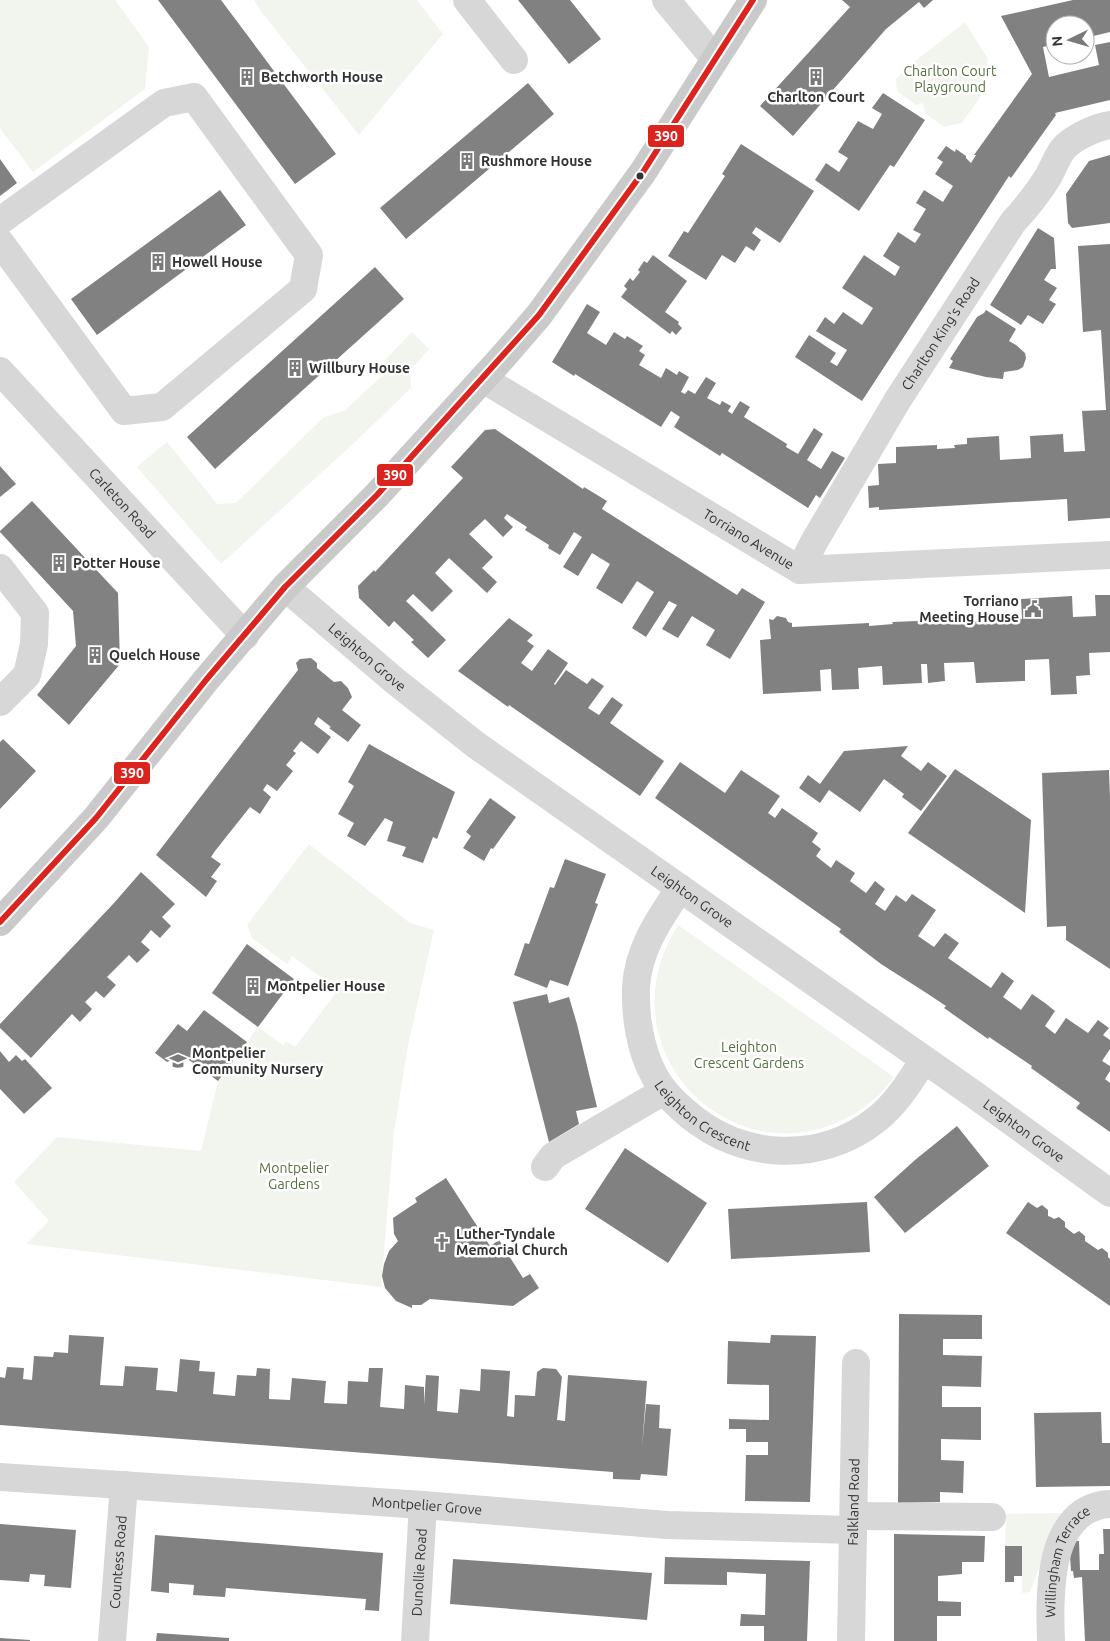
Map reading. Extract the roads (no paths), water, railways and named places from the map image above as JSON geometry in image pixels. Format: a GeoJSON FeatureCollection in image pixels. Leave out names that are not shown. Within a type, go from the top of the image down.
{"type":"FeatureCollection","features":[{"type":"Feature","properties":{"kind":"main road"},"geometry":{"type":"LineString","coordinates":[[0,922],[96,818],[195,693],[285,587],[377,495],[539,316],[642,172],[753,0]]}},
{"type":"Feature","properties":{"kind":"street"},"geometry":{"type":"LineString","coordinates":[[467,0],[514,60]]}},
{"type":"Feature","properties":{"kind":"street"},"geometry":{"type":"LineString","coordinates":[[666,0],[715,60]]}},
{"type":"Feature","properties":{"kind":"street"},"geometry":{"type":"LineString","coordinates":[[0,222],[164,103],[194,97],[309,255],[303,288],[162,408],[124,411],[0,242]]}},
{"type":"Feature","properties":{"kind":"street","name":"Charlton King's Road"},"geometry":{"type":"LineString","coordinates":[[800,570],[814,542],[897,400],[1013,222],[1026,209],[1048,176],[1063,149],[1080,136],[1101,126],[1110,125]]}},
{"type":"Feature","properties":{"kind":"street","name":"Carleton Road"},"geometry":{"type":"LineString","coordinates":[[0,371],[245,636]]}},
{"type":"Feature","properties":{"kind":"street","name":"Torriano Avenue"},"geometry":{"type":"LineString","coordinates":[[483,379],[800,570],[1110,555]]}},
{"type":"Feature","properties":{"kind":"street"},"geometry":{"type":"LineString","coordinates":[[0,568],[35,613],[34,644],[27,675],[0,702]]}},
{"type":"Feature","properties":{"kind":"street","name":"Leighton Grove"},"geometry":{"type":"LineString","coordinates":[[285,587],[395,681],[476,745],[1110,1193]]}},
{"type":"Feature","properties":{"kind":"street","name":"Leighton Crescent"},"geometry":{"type":"LineString","coordinates":[[680,888],[656,923],[646,944],[636,986],[640,1033],[653,1074],[664,1091],[693,1118],[725,1138],[744,1146],[789,1152],[811,1149],[834,1143],[877,1119],[907,1086],[924,1060]]}},
{"type":"Feature","properties":{"kind":"street"},"geometry":{"type":"LineString","coordinates":[[545,1167],[553,1156],[664,1091]]}},
{"type":"Feature","properties":{"kind":"street","name":"Falkland Road"},"geometry":{"type":"LineString","coordinates":[[851,1641],[856,1363]]}},
{"type":"Feature","properties":{"kind":"street","name":"Montpelier Grove"},"geometry":{"type":"LineString","coordinates":[[0,1477],[422,1505],[667,1525],[854,1523]]}},
{"type":"Feature","properties":{"kind":"street","name":"Countess Road"},"geometry":{"type":"LineString","coordinates":[[112,1641],[124,1485]]}},
{"type":"Feature","properties":{"kind":"street","name":"Willingham Terrace"},"geometry":{"type":"LineString","coordinates":[[1051,1641],[1050,1592],[1056,1557],[1067,1529],[1085,1511],[1095,1506],[1110,1504]]}},
{"type":"Feature","properties":{"kind":"street","name":"Dunollie Road"},"geometry":{"type":"LineString","coordinates":[[415,1641],[422,1505]]}},
{"type":"Feature","properties":{"kind":"street"},"geometry":{"type":"LineString","coordinates":[[854,1523],[992,1518]]}},
{"type":"Feature","properties":{"kind":"place","name":"Betchworth House"},"geometry":{"type":"Point","coordinates":[247,77]}},
{"type":"Feature","properties":{"kind":"place","name":"Charlton Court"},"geometry":{"type":"Point","coordinates":[816,77]}},
{"type":"Feature","properties":{"kind":"place","name":"Rushmore House"},"geometry":{"type":"Point","coordinates":[467,161]}},
{"type":"Feature","properties":{"kind":"place","name":"Howell House"},"geometry":{"type":"Point","coordinates":[158,262]}},
{"type":"Feature","properties":{"kind":"place","name":"Willbury House"},"geometry":{"type":"Point","coordinates":[295,368]}},
{"type":"Feature","properties":{"kind":"place","name":"Potter House"},"geometry":{"type":"Point","coordinates":[59,563]}},
{"type":"Feature","properties":{"kind":"place","name":"Torriano Meeting House"},"geometry":{"type":"Point","coordinates":[1033,609]}},
{"type":"Feature","properties":{"kind":"place","name":"Quelch House"},"geometry":{"type":"Point","coordinates":[95,655]}},
{"type":"Feature","properties":{"kind":"place","name":"Montpelier House"},"geometry":{"type":"Point","coordinates":[253,986]}},
{"type":"Feature","properties":{"kind":"place","name":"Montpelier Community Nursery"},"geometry":{"type":"Point","coordinates":[178,1061]}},
{"type":"Feature","properties":{"kind":"place","name":"Luther-Tyndale Memorial Church"},"geometry":{"type":"Point","coordinates":[442,1242]}},
{"type":"Feature","properties":{"kind":"park label","name":"Charlton Court Playground"},"geometry":{"type":"Point","coordinates":[950,79]}},
{"type":"Feature","properties":{"kind":"park label","name":"Leighton Crescent Gardens"},"geometry":{"type":"Point","coordinates":[749,1056]}},
{"type":"Feature","properties":{"kind":"park label","name":"Montpelier Gardens"},"geometry":{"type":"Point","coordinates":[294,1176]}}]}
